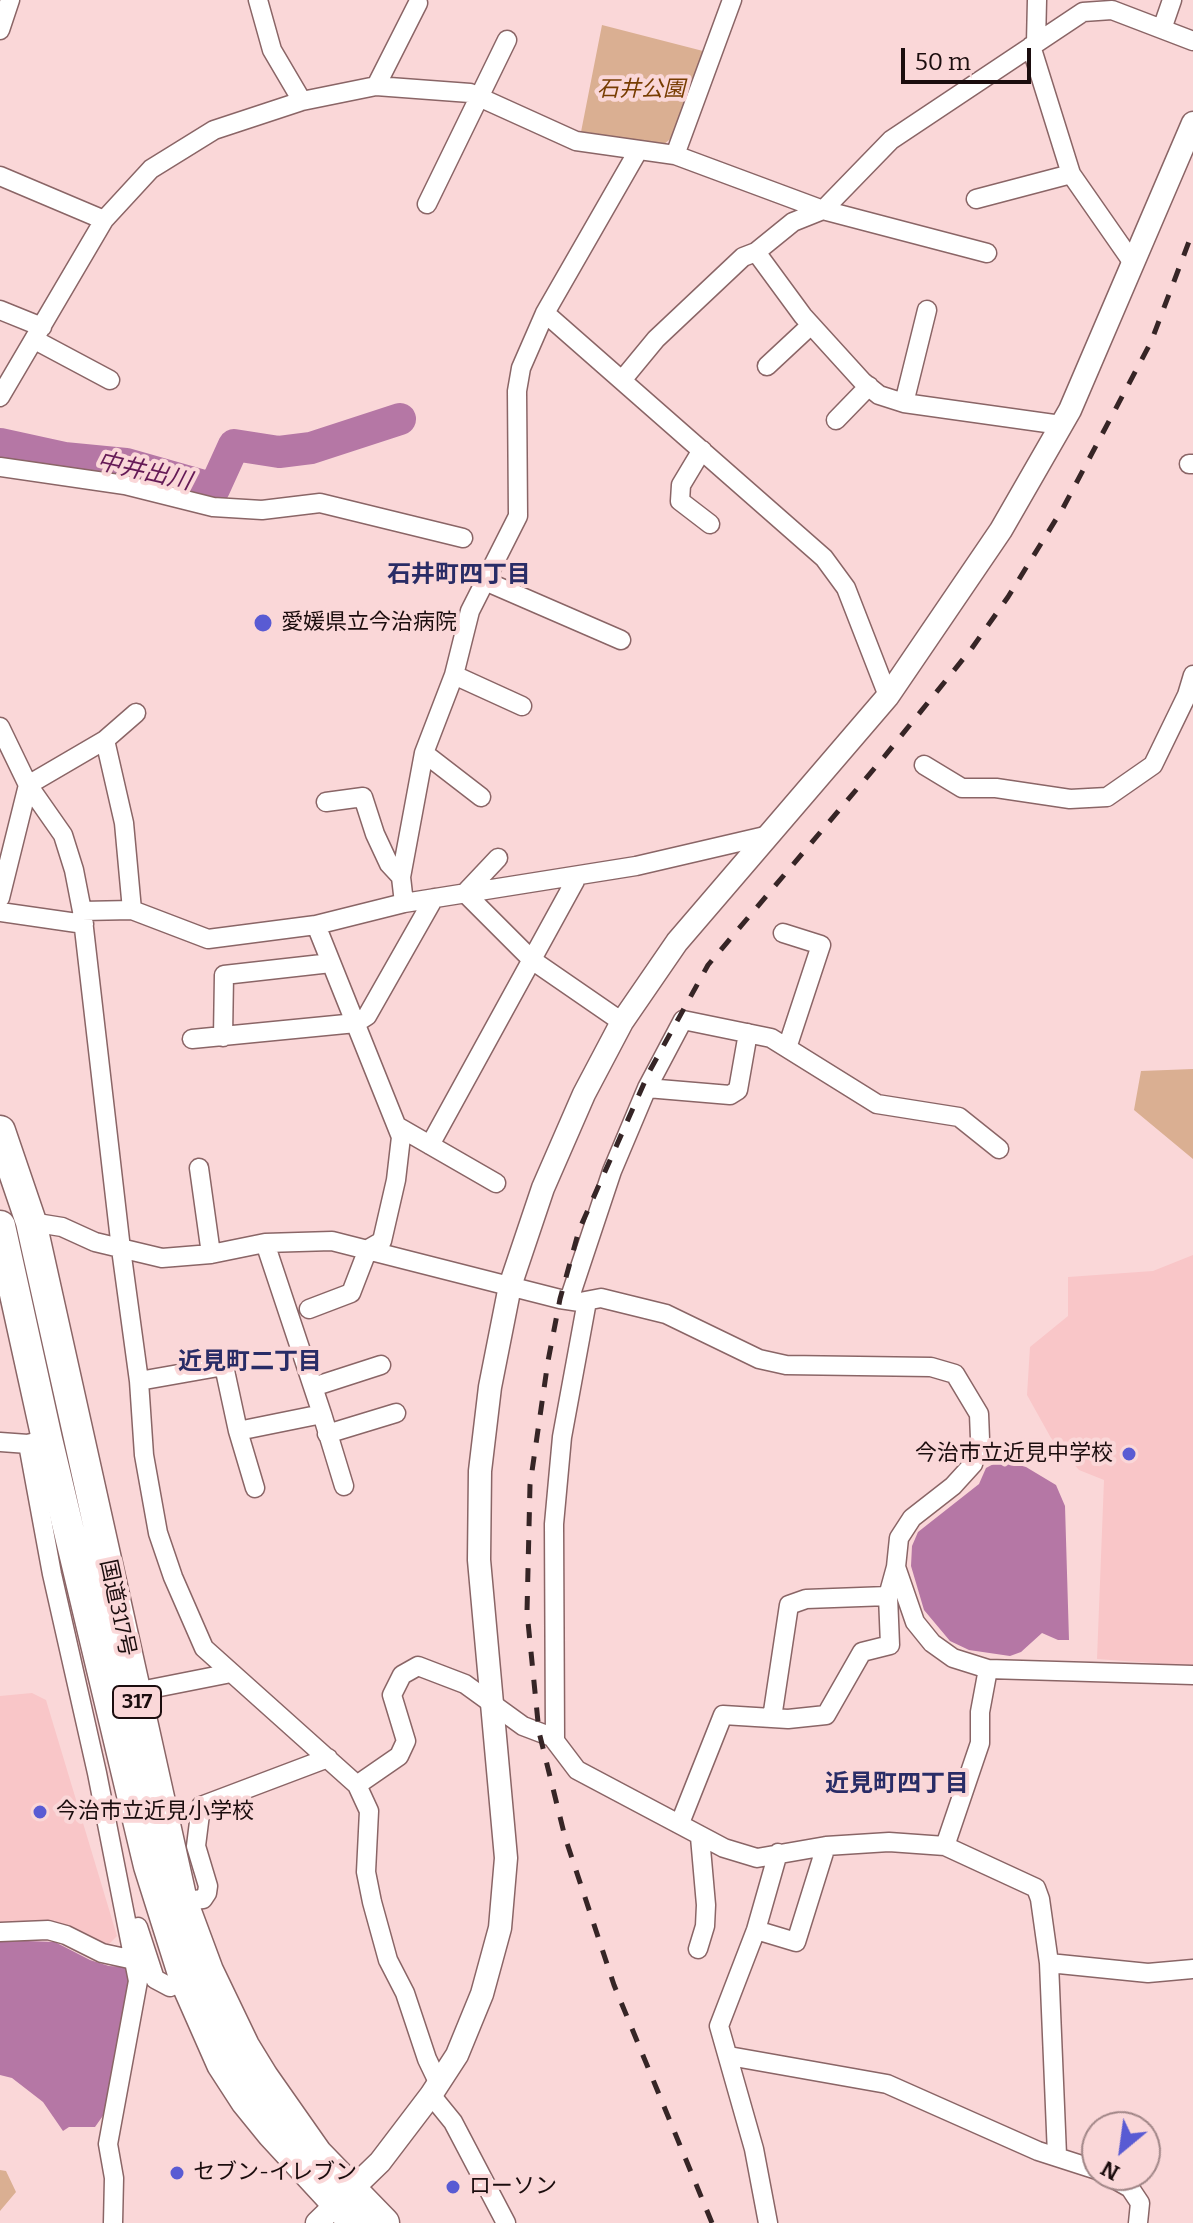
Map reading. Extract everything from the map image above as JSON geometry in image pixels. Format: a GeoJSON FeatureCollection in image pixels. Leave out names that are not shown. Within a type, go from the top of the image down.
{"type":"FeatureCollection","features":[{"type":"Feature","properties":{"kind":"highway","name":"国道317号"},"geometry":{"type":"LineString","coordinates":[[0,1131],[31,1222],[135,1692],[171,1902]]}},
{"type":"Feature","properties":{"kind":"highway","name":"国道317号"},"geometry":{"type":"LineString","coordinates":[[0,1226],[37,1441],[171,1902],[197,1976],[317,2154],[341,2210],[384,2223]]}},
{"type":"Feature","properties":{"kind":"street"},"geometry":{"type":"LineString","coordinates":[[0,30],[10,0]]}},
{"type":"Feature","properties":{"kind":"street"},"geometry":{"type":"LineString","coordinates":[[258,0],[272,50],[302,101]]}},
{"type":"Feature","properties":{"kind":"street"},"geometry":{"type":"LineString","coordinates":[[675,155],[732,0]]}},
{"type":"Feature","properties":{"kind":"street"},"geometry":{"type":"LineString","coordinates":[[1037,0],[1033,44],[1071,174],[1133,263]]}},
{"type":"Feature","properties":{"kind":"street"},"geometry":{"type":"LineString","coordinates":[[1162,29],[1172,0]]}},
{"type":"Feature","properties":{"kind":"street"},"geometry":{"type":"LineString","coordinates":[[376,86],[418,3]]}},
{"type":"Feature","properties":{"kind":"street"},"geometry":{"type":"LineString","coordinates":[[623,379],[656,339],[743,257],[756,252],[793,222],[823,210],[891,140],[1083,12],[1112,10],[1193,41]]}},
{"type":"Feature","properties":{"kind":"street"},"geometry":{"type":"LineString","coordinates":[[427,204],[507,40]]}},
{"type":"Feature","properties":{"kind":"street"},"geometry":{"type":"LineString","coordinates":[[0,397],[104,220],[151,169],[214,130],[302,101],[376,86],[470,93],[576,141],[675,155],[823,210],[987,253]]}},
{"type":"Feature","properties":{"kind":"street"},"geometry":{"type":"LineString","coordinates":[[341,2210],[435,2090],[457,2055],[472,2023],[500,1928],[506,1858],[479,1560],[480,1471],[490,1387],[510,1286],[543,1188],[584,1094],[622,1022],[677,942],[888,696],[1001,530],[1061,425],[1193,123]]}},
{"type":"Feature","properties":{"kind":"street"},"geometry":{"type":"LineString","coordinates":[[404,903],[401,877],[424,753],[454,675],[470,611],[518,516],[517,391],[521,368],[545,313],[638,151]]}},
{"type":"Feature","properties":{"kind":"street"},"geometry":{"type":"LineString","coordinates":[[976,199],[1071,174]]}},
{"type":"Feature","properties":{"kind":"street"},"geometry":{"type":"LineString","coordinates":[[0,176],[104,220]]}},
{"type":"Feature","properties":{"kind":"street"},"geometry":{"type":"LineString","coordinates":[[756,252],[811,325],[879,395],[904,403],[1061,425]]}},
{"type":"Feature","properties":{"kind":"street"},"geometry":{"type":"LineString","coordinates":[[0,310],[110,380]]}},
{"type":"Feature","properties":{"kind":"street"},"geometry":{"type":"LineString","coordinates":[[904,403],[927,310]]}},
{"type":"Feature","properties":{"kind":"street"},"geometry":{"type":"LineString","coordinates":[[545,313],[824,558],[846,588],[888,696]]}},
{"type":"Feature","properties":{"kind":"street"},"geometry":{"type":"LineString","coordinates":[[767,366],[811,325]]}},
{"type":"Feature","properties":{"kind":"street"},"geometry":{"type":"LineString","coordinates":[[836,420],[869,386]]}},
{"type":"Feature","properties":{"kind":"street"},"geometry":{"type":"LineString","coordinates":[[702,450],[681,485],[680,501],[710,524]]}},
{"type":"Feature","properties":{"kind":"street"},"geometry":{"type":"LineString","coordinates":[[0,467],[125,485],[213,507],[262,510],[320,503],[463,538]]}},
{"type":"Feature","properties":{"kind":"street"},"geometry":{"type":"LineString","coordinates":[[485,581],[621,640]]}},
{"type":"Feature","properties":{"kind":"street"},"geometry":{"type":"LineString","coordinates":[[454,675],[522,706]]}},
{"type":"Feature","properties":{"kind":"street"},"geometry":{"type":"LineString","coordinates":[[924,765],[962,788],[996,788],[1070,799],[1107,797],[1153,765],[1187,695],[1193,675]]}},
{"type":"Feature","properties":{"kind":"street"},"geometry":{"type":"LineString","coordinates":[[0,898],[28,785],[105,740],[136,713]]}},
{"type":"Feature","properties":{"kind":"street"},"geometry":{"type":"LineString","coordinates":[[0,727],[28,785],[63,835],[74,870],[83,918],[139,1381],[144,1455],[158,1533],[204,1648],[357,1785],[369,1811],[366,1872],[388,1960],[405,1993],[435,2090],[506,2223]]}},
{"type":"Feature","properties":{"kind":"street"},"geometry":{"type":"LineString","coordinates":[[105,740],[124,823],[132,910]]}},
{"type":"Feature","properties":{"kind":"street"},"geometry":{"type":"LineString","coordinates":[[424,753],[481,797]]}},
{"type":"Feature","properties":{"kind":"street"},"geometry":{"type":"LineString","coordinates":[[326,802],[363,797],[384,854],[401,877]]}},
{"type":"Feature","properties":{"kind":"street"},"geometry":{"type":"LineString","coordinates":[[0,912],[83,918],[132,910],[208,939],[316,925],[404,903],[636,866],[765,836]]}},
{"type":"Feature","properties":{"kind":"street"},"geometry":{"type":"LineString","coordinates":[[465,893],[498,858]]}},
{"type":"Feature","properties":{"kind":"street"},"geometry":{"type":"LineString","coordinates":[[430,1145],[575,881]]}},
{"type":"Feature","properties":{"kind":"street"},"geometry":{"type":"LineString","coordinates":[[465,893],[532,960],[622,1022]]}},
{"type":"Feature","properties":{"kind":"street"},"geometry":{"type":"LineString","coordinates":[[192,1039],[356,1023],[367,1016],[434,898]]}},
{"type":"Feature","properties":{"kind":"street"},"geometry":{"type":"LineString","coordinates":[[309,1309],[351,1293],[368,1249],[382,1241],[396,1180],[401,1137],[316,925]]}},
{"type":"Feature","properties":{"kind":"street"},"geometry":{"type":"LineString","coordinates":[[783,933],[821,945],[787,1048]]}},
{"type":"Feature","properties":{"kind":"street"},"geometry":{"type":"LineString","coordinates":[[223,1037],[224,975],[331,963]]}},
{"type":"Feature","properties":{"kind":"street"},"geometry":{"type":"LineString","coordinates":[[555,1740],[554,1524],[578,1300],[612,1171],[647,1088],[683,1020],[771,1038],[877,1104],[959,1117],[999,1149]]}},
{"type":"Feature","properties":{"kind":"street"},"geometry":{"type":"LineString","coordinates":[[647,1088],[730,1095],[738,1090],[748,1033]]}},
{"type":"Feature","properties":{"kind":"street"},"geometry":{"type":"LineString","coordinates":[[397,1126],[496,1183]]}},
{"type":"Feature","properties":{"kind":"street"},"geometry":{"type":"LineString","coordinates":[[199,1168],[211,1254]]}},
{"type":"Feature","properties":{"kind":"street"},"geometry":{"type":"LineString","coordinates":[[31,1222],[62,1227],[95,1242],[162,1258],[211,1254],[265,1243],[332,1241],[510,1286],[578,1300],[601,1298],[666,1314],[759,1359],[786,1365],[931,1367],[955,1374],[979,1414],[980,1439],[973,1464],[953,1486],[912,1518],[899,1538],[896,1567],[888,1596],[890,1645],[862,1652],[826,1715],[772,1718],[723,1715],[680,1823]]}},
{"type":"Feature","properties":{"kind":"street"},"geometry":{"type":"LineString","coordinates":[[265,1243],[344,1486]]}},
{"type":"Feature","properties":{"kind":"street"},"geometry":{"type":"LineString","coordinates":[[313,1387],[381,1365]]}},
{"type":"Feature","properties":{"kind":"street"},"geometry":{"type":"LineString","coordinates":[[139,1381],[224,1366],[238,1431],[255,1488]]}},
{"type":"Feature","properties":{"kind":"street"},"geometry":{"type":"LineString","coordinates":[[327,1434],[396,1413]]}},
{"type":"Feature","properties":{"kind":"street"},"geometry":{"type":"LineString","coordinates":[[238,1431],[322,1414]]}},
{"type":"Feature","properties":{"kind":"street"},"geometry":{"type":"LineString","coordinates":[[0,1442],[37,1441],[52,1574],[138,1981],[108,2144],[114,2178],[113,2223]]}},
{"type":"Feature","properties":{"kind":"street"},"geometry":{"type":"LineString","coordinates":[[896,1567],[915,1622],[932,1643],[953,1658],[988,1669],[1193,1675]]}},
{"type":"Feature","properties":{"kind":"street"},"geometry":{"type":"LineString","coordinates":[[772,1718],[789,1605],[806,1599],[888,1596]]}},
{"type":"Feature","properties":{"kind":"street"},"geometry":{"type":"LineString","coordinates":[[357,1785],[399,1756],[406,1741],[392,1695],[402,1675],[418,1666],[465,1684],[523,1726],[555,1740],[577,1770],[724,1848],[757,1858],[826,1846],[889,1842],[945,1846],[1036,1888],[1049,1963],[1057,2155]]}},
{"type":"Feature","properties":{"kind":"street"},"geometry":{"type":"LineString","coordinates":[[945,1846],[980,1743],[980,1712],[988,1669]]}},
{"type":"Feature","properties":{"kind":"street"},"geometry":{"type":"LineString","coordinates":[[135,1692],[231,1673]]}},
{"type":"Feature","properties":{"kind":"street"},"geometry":{"type":"LineString","coordinates":[[171,1902],[203,1899],[207,1893],[208,1886],[196,1846],[201,1806],[328,1758]]}},
{"type":"Feature","properties":{"kind":"street"},"geometry":{"type":"LineString","coordinates":[[698,1949],[705,1926],[706,1905],[700,1837]]}},
{"type":"Feature","properties":{"kind":"street"},"geometry":{"type":"LineString","coordinates":[[756,1930],[796,1942],[826,1846]]}},
{"type":"Feature","properties":{"kind":"street"},"geometry":{"type":"LineString","coordinates":[[768,2223],[754,2149],[719,2026],[756,1930],[778,1853]]}},
{"type":"Feature","properties":{"kind":"street"},"geometry":{"type":"LineString","coordinates":[[117,1872],[155,1979],[170,1987],[197,1976]]}},
{"type":"Feature","properties":{"kind":"street"},"geometry":{"type":"LineString","coordinates":[[0,1932],[48,1930],[66,1935],[102,1953],[134,1960]]}},
{"type":"Feature","properties":{"kind":"street"},"geometry":{"type":"LineString","coordinates":[[1049,1963],[1148,1973],[1193,1969]]}},
{"type":"Feature","properties":{"kind":"street"},"geometry":{"type":"LineString","coordinates":[[729,2056],[887,2084],[1038,2151],[1081,2164]]}},
{"type":"Feature","properties":{"kind":"street"},"geometry":{"type":"LineString","coordinates":[[1132,2191],[1140,2203],[1138,2223]]}},
{"type":"Feature","properties":{"kind":"shaded area","name":"今治市立近見中学校"},"geometry":{"type":"Polygon","coordinates":[[[1193,1255],[1193,1666],[1097,1659],[1104,1480],[1079,1470],[1051,1438],[1027,1395],[1030,1347],[1068,1316],[1068,1277],[1153,1271],[1193,1255]]]}},
{"type":"Feature","properties":{"kind":"shaded area"},"geometry":{"type":"Polygon","coordinates":[[[1001,1460],[1026,1467],[1056,1485],[1065,1506],[1069,1640],[1058,1640],[1042,1633],[1021,1652],[1010,1656],[969,1650],[950,1641],[924,1610],[911,1566],[912,1546],[918,1532],[979,1484],[986,1468],[1001,1460]]]}},
{"type":"Feature","properties":{"kind":"shaded area","name":"今治市立近見小学校"},"geometry":{"type":"Polygon","coordinates":[[[32,1693],[46,1700],[117,1936],[107,1946],[73,1927],[0,1924],[0,1696],[32,1693]]]}},
{"type":"Feature","properties":{"kind":"shaded area"},"geometry":{"type":"Polygon","coordinates":[[[0,1940],[55,1942],[90,1960],[125,1967],[130,1972],[107,2110],[95,2127],[69,2127],[63,2131],[43,2102],[12,2078],[0,2075],[0,1940]]]}},
{"type":"Feature","properties":{"kind":"green space","name":"石井公園"},"geometry":{"type":"Polygon","coordinates":[[[602,25],[703,51],[684,122],[663,145],[581,132],[602,25]]]}},
{"type":"Feature","properties":{"kind":"green space"},"geometry":{"type":"Polygon","coordinates":[[[1193,1069],[1193,1159],[1134,1110],[1141,1071],[1193,1069]]]}},
{"type":"Feature","properties":{"kind":"green space"},"geometry":{"type":"Polygon","coordinates":[[[0,2170],[6,2171],[16,2192],[0,2211],[0,2170]]]}},
{"type":"Feature","properties":{"kind":"waterway","name":"中井出川"},"geometry":{"type":"LineString","coordinates":[[0,444],[64,458],[126,464],[214,489],[234,445],[279,452],[311,448],[400,419]]}},
{"type":"Feature","properties":{"kind":"railway"},"geometry":{"type":"LineString","coordinates":[[712,2223],[614,1985],[565,1837],[539,1732],[527,1612],[530,1485],[560,1299],[579,1230],[649,1072],[708,965],[884,757],[972,648],[1008,597],[1063,508],[1151,342],[1193,231]]}},
{"type":"Feature","properties":{"kind":"place","name":"愛媛県立今治病院"},"geometry":{"type":"Point","coordinates":[263,623]}},
{"type":"Feature","properties":{"kind":"place","name":"今治市立近見中学校"},"geometry":{"type":"Point","coordinates":[1129,1454]}},
{"type":"Feature","properties":{"kind":"place","name":"今治市立近見小学校"},"geometry":{"type":"Point","coordinates":[40,1812]}},
{"type":"Feature","properties":{"kind":"place","name":"セブン-イレブン"},"geometry":{"type":"Point","coordinates":[177,2173]}},
{"type":"Feature","properties":{"kind":"place","name":"ローソン"},"geometry":{"type":"Point","coordinates":[453,2187]}},
{"type":"Feature","properties":{"kind":"district","name":"石井町四丁目"},"geometry":{"type":"Point","coordinates":[459,575]}},
{"type":"Feature","properties":{"kind":"district","name":"近見町二丁目"},"geometry":{"type":"Point","coordinates":[250,1362]}},
{"type":"Feature","properties":{"kind":"district","name":"近見町四丁目"},"geometry":{"type":"Point","coordinates":[897,1784]}}]}
